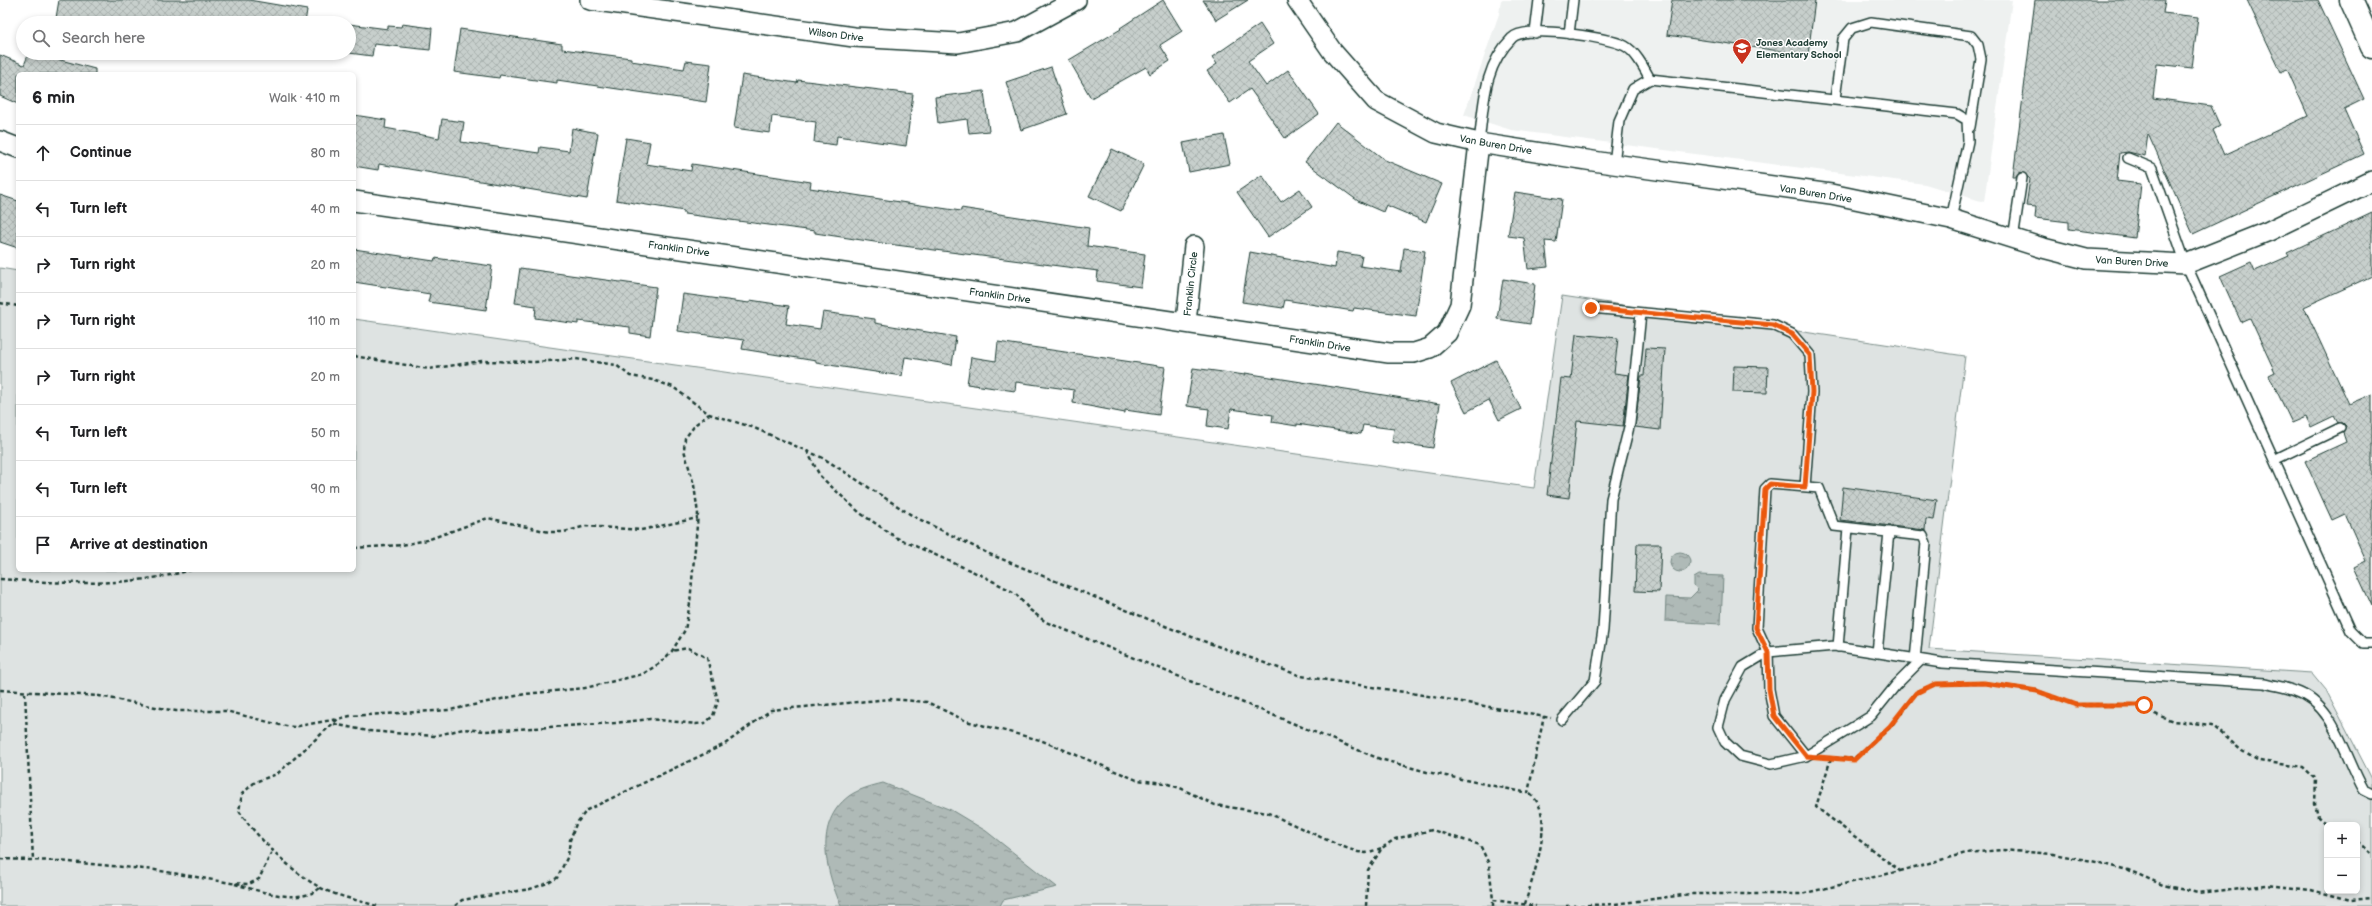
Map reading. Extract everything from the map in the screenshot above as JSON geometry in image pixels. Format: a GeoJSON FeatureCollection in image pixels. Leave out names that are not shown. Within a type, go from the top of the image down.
{"type":"FeatureCollection","features":[{"type":"Feature","properties":{"kind":"main road"},"geometry":{"type":"LineString","coordinates":[[2351,0],[2372,47]]}},
{"type":"Feature","properties":{"kind":"street","name":"Wilson Drive"},"geometry":{"type":"LineString","coordinates":[[590,0],[854,37],[958,43],[1017,32],[1076,0]]}},
{"type":"Feature","properties":{"kind":"street","name":"Van Buren Drive"},"geometry":{"type":"LineString","coordinates":[[1297,0],[1332,51],[1376,101],[1436,133],[1479,143],[1614,164],[1831,194],[1951,219],[2086,259],[2186,264],[2269,231],[2372,181]]}},
{"type":"Feature","properties":{"kind":"street"},"geometry":{"type":"LineString","coordinates":[[0,141],[16,147]]}},
{"type":"Feature","properties":{"kind":"street","name":"Franklin Drive"},"geometry":{"type":"LineString","coordinates":[[356,201],[1389,353],[1414,353],[1430,348],[1447,333],[1460,305],[1479,143]]}},
{"type":"Feature","properties":{"kind":"street","name":"Franklin Circle"},"geometry":{"type":"LineString","coordinates":[[1186,322],[1194,246]]}},
{"type":"Feature","properties":{"kind":"lane"},"geometry":{"type":"LineString","coordinates":[[1535,33],[1539,0]]}},
{"type":"Feature","properties":{"kind":"lane"},"geometry":{"type":"LineString","coordinates":[[1569,34],[1573,0]]}},
{"type":"Feature","properties":{"kind":"lane"},"geometry":{"type":"LineString","coordinates":[[1835,100],[1843,39],[1852,28],[1871,22],[1971,36],[1978,45],[1981,59],[1968,139],[1951,219]]}},
{"type":"Feature","properties":{"kind":"lane"},"geometry":{"type":"LineString","coordinates":[[1479,143],[1488,74],[1499,52],[1513,36],[1535,33],[1569,34],[1589,36],[1625,46],[1640,61],[1650,79]]}},
{"type":"Feature","properties":{"kind":"lane"},"geometry":{"type":"LineString","coordinates":[[1614,164],[1619,121],[1633,90],[1650,79],[1957,114],[1967,120],[1968,139]]}},
{"type":"Feature","properties":{"kind":"lane"},"geometry":{"type":"LineString","coordinates":[[2128,158],[2152,168],[2186,264],[2351,631],[2363,643],[2372,643]]}},
{"type":"Feature","properties":{"kind":"lane"},"geometry":{"type":"LineString","coordinates":[[2013,238],[2022,178]]}},
{"type":"Feature","properties":{"kind":"lane"},"geometry":{"type":"LineString","coordinates":[[1591,308],[1773,325],[1792,334],[1810,355],[1812,392],[1805,487]]}},
{"type":"Feature","properties":{"kind":"lane"},"geometry":{"type":"LineString","coordinates":[[1562,720],[1595,681],[1603,630],[1611,499],[1630,423],[1641,313]]}},
{"type":"Feature","properties":{"kind":"lane"},"geometry":{"type":"LineString","coordinates":[[2274,460],[2340,428]]}},
{"type":"Feature","properties":{"kind":"lane"},"geometry":{"type":"LineString","coordinates":[[1806,756],[1774,716],[1769,689],[1768,652],[1756,628],[1765,489],[1770,484],[1819,488],[1834,526],[1923,536],[1926,543],[1918,660],[1871,716],[1806,756],[1771,764],[1740,756],[1724,742],[1718,727],[1725,700],[1743,667],[1768,652],[1838,647],[1918,660],[2265,683],[2296,691],[2314,702],[2330,719],[2353,771],[2364,790],[2372,794]]}},
{"type":"Feature","properties":{"kind":"lane"},"geometry":{"type":"LineString","coordinates":[[1838,647],[1848,528]]}},
{"type":"Feature","properties":{"kind":"lane"},"geometry":{"type":"LineString","coordinates":[[1877,653],[1889,532]]}},
{"type":"Feature","properties":{"kind":"path"},"geometry":{"type":"LineString","coordinates":[[0,303],[16,306]]}},
{"type":"Feature","properties":{"kind":"path"},"geometry":{"type":"LineString","coordinates":[[356,356],[429,369],[482,361],[535,362],[576,359],[599,361],[616,365],[630,376],[653,380],[673,387],[709,414],[730,419],[807,451],[857,479],[913,516],[987,553],[1192,637],[1293,674],[1337,683],[1417,694],[1562,720]]}},
{"type":"Feature","properties":{"kind":"path"},"geometry":{"type":"LineString","coordinates":[[0,690],[25,693],[99,696],[176,711],[226,711],[293,727],[370,713],[450,710],[525,694],[586,688],[642,674],[660,663],[672,651],[685,630],[690,603],[698,518],[694,484],[684,450],[685,438],[696,424],[709,414]]}},
{"type":"Feature","properties":{"kind":"path"},"geometry":{"type":"LineString","coordinates":[[807,451],[820,476],[860,513],[897,538],[982,576],[1015,593],[1030,610],[1046,622],[1284,718],[1380,759],[1427,772],[1532,796],[1539,808],[1543,820],[1543,838],[1525,904]]}},
{"type":"Feature","properties":{"kind":"path"},"geometry":{"type":"LineString","coordinates":[[356,548],[402,545],[427,540],[488,518],[549,532],[564,532],[586,526],[641,530],[698,518]]}},
{"type":"Feature","properties":{"kind":"path"},"geometry":{"type":"LineString","coordinates":[[0,579],[52,583],[106,583],[172,575],[183,572]]}},
{"type":"Feature","properties":{"kind":"path"},"geometry":{"type":"LineString","coordinates":[[333,724],[368,731],[434,736],[463,729],[492,731],[615,723],[650,719],[696,724],[705,723],[713,716],[718,701],[708,658],[688,648],[672,651]]}},
{"type":"Feature","properties":{"kind":"path"},"geometry":{"type":"LineString","coordinates":[[1806,756],[1854,760],[1890,726],[1916,693],[1935,684],[1984,683],[2037,691],[2076,705],[2144,705],[2155,714],[2173,721],[2212,725],[2242,751],[2259,762],[2280,762],[2307,769],[2316,779],[2315,804],[2318,818],[2324,823]]}},
{"type":"Feature","properties":{"kind":"path"},"geometry":{"type":"LineString","coordinates":[[25,693],[33,860]]}},
{"type":"Feature","properties":{"kind":"path"},"geometry":{"type":"LineString","coordinates":[[455,906],[462,900],[530,889],[548,883],[557,878],[568,856],[570,840],[576,824],[587,810],[725,744],[771,710],[890,699],[927,702],[966,721],[1046,742],[1137,780],[1165,783],[1180,788],[1215,805],[1268,813],[1338,845],[1358,852],[1366,853],[1382,848],[1395,840],[1432,830],[1480,845],[1489,864],[1493,906]]}},
{"type":"Feature","properties":{"kind":"path"},"geometry":{"type":"LineString","coordinates":[[1528,794],[1544,716]]}},
{"type":"Feature","properties":{"kind":"path"},"geometry":{"type":"LineString","coordinates":[[338,720],[276,774],[255,782],[242,794],[239,811],[251,830],[299,873],[328,892],[377,906]]}},
{"type":"Feature","properties":{"kind":"path"},"geometry":{"type":"LineString","coordinates":[[1831,758],[1816,808],[1900,871]]}},
{"type":"Feature","properties":{"kind":"path"},"geometry":{"type":"LineString","coordinates":[[2360,844],[2372,855]]}},
{"type":"Feature","properties":{"kind":"path"},"geometry":{"type":"LineString","coordinates":[[1366,906],[1368,870],[1382,848]]}},
{"type":"Feature","properties":{"kind":"path"},"geometry":{"type":"LineString","coordinates":[[231,883],[249,884],[259,879],[273,849]]}},
{"type":"Feature","properties":{"kind":"path"},"geometry":{"type":"LineString","coordinates":[[1566,906],[1615,904],[1691,894],[1801,894],[1900,871],[1966,853],[2002,850],[2053,854],[2092,862],[2128,870],[2163,885],[2198,893],[2267,885],[2311,890],[2351,900],[2372,898]]}},
{"type":"Feature","properties":{"kind":"path"},"geometry":{"type":"LineString","coordinates":[[0,859],[33,860],[155,870],[231,883],[265,892],[302,897],[309,896],[321,887]]}},
{"type":"Feature","properties":{"kind":"path"},"geometry":{"type":"LineString","coordinates":[[1493,900],[1536,906]]}},
{"type":"Feature","properties":{"kind":"shaded area","name":"Jones Academy Elementary School"},"geometry":{"type":"Polygon","coordinates":[[[1501,0],[2012,0],[1984,202],[1925,184],[1511,130],[1464,115],[1499,14],[1501,0]]]}},
{"type":"Feature","properties":{"kind":"shaded area"},"geometry":{"type":"Polygon","coordinates":[[[0,268],[16,271],[16,572],[356,572],[356,319],[1534,488],[1562,296],[1965,356],[1929,649],[2312,673],[2326,690],[2372,779],[2372,906],[0,906],[0,268]]]}},
{"type":"Feature","properties":{"kind":"water"},"geometry":{"type":"Polygon","coordinates":[[[1680,552],[1687,555],[1690,562],[1687,569],[1680,572],[1673,569],[1670,562],[1673,555],[1680,552]]]}},
{"type":"Feature","properties":{"kind":"water"},"geometry":{"type":"Polygon","coordinates":[[[1699,575],[1723,576],[1721,624],[1665,621],[1666,597],[1690,598],[1698,590],[1694,586],[1694,578],[1699,575]]]}},
{"type":"Feature","properties":{"kind":"water"},"geometry":{"type":"Polygon","coordinates":[[[883,783],[951,810],[986,831],[1057,887],[1003,900],[1000,906],[841,906],[827,863],[827,833],[830,820],[838,807],[849,796],[861,790],[883,783]]]}},
{"type":"Feature","properties":{"kind":"building"},"geometry":{"type":"Polygon","coordinates":[[[59,0],[249,0],[307,10],[306,16],[56,16],[59,0]]]}},
{"type":"Feature","properties":{"kind":"building"},"geometry":{"type":"Polygon","coordinates":[[[1163,0],[1182,31],[1160,45],[1170,61],[1150,74],[1146,67],[1091,98],[1069,60],[1121,29],[1120,28],[1163,0]]]}},
{"type":"Feature","properties":{"kind":"building"},"geometry":{"type":"Polygon","coordinates":[[[1203,0],[1248,0],[1216,20],[1203,0]]]}},
{"type":"Feature","properties":{"kind":"building"},"geometry":{"type":"Polygon","coordinates":[[[1672,0],[1815,0],[1808,55],[1667,35],[1672,0]]]}},
{"type":"Feature","properties":{"kind":"building"},"geometry":{"type":"Polygon","coordinates":[[[2035,0],[2165,0],[2163,13],[2198,17],[2192,68],[2157,64],[2153,98],[2211,106],[2220,126],[2213,130],[2224,155],[2308,116],[2287,69],[2281,72],[2247,0],[2318,0],[2364,99],[2344,109],[2364,154],[2193,234],[2148,134],[2145,156],[2128,152],[2120,153],[2117,181],[2141,184],[2135,238],[2069,229],[2069,222],[2035,218],[2036,207],[2026,206],[2030,179],[2022,172],[2016,177],[2013,177],[2035,0]]]}},
{"type":"Feature","properties":{"kind":"building"},"geometry":{"type":"Polygon","coordinates":[[[402,24],[432,28],[430,50],[374,44],[372,56],[356,54],[356,25],[388,29],[388,26],[401,27],[402,24]]]}},
{"type":"Feature","properties":{"kind":"building"},"geometry":{"type":"Polygon","coordinates":[[[1260,24],[1273,44],[1248,61],[1266,86],[1288,70],[1319,114],[1285,138],[1250,89],[1230,103],[1207,71],[1217,64],[1212,57],[1260,24]]]}},
{"type":"Feature","properties":{"kind":"building"},"geometry":{"type":"Polygon","coordinates":[[[460,29],[562,44],[562,49],[631,58],[631,61],[684,69],[686,61],[711,64],[706,102],[557,80],[557,83],[500,75],[499,78],[454,72],[460,29]]]}},
{"type":"Feature","properties":{"kind":"building"},"geometry":{"type":"Polygon","coordinates":[[[0,55],[24,65],[26,60],[60,60],[95,69],[95,72],[16,72],[16,103],[0,96],[0,55]]]}},
{"type":"Feature","properties":{"kind":"building"},"geometry":{"type":"Polygon","coordinates":[[[1051,67],[1067,114],[1021,130],[1006,82],[1051,67]]]}},
{"type":"Feature","properties":{"kind":"building"},"geometry":{"type":"Polygon","coordinates":[[[742,75],[797,83],[798,80],[913,94],[906,146],[837,136],[836,145],[814,142],[816,122],[772,116],[770,133],[734,128],[742,75]]]}},
{"type":"Feature","properties":{"kind":"building"},"geometry":{"type":"Polygon","coordinates":[[[984,91],[989,131],[969,133],[967,119],[938,123],[935,97],[984,91]]]}},
{"type":"Feature","properties":{"kind":"building"},"geometry":{"type":"Polygon","coordinates":[[[356,115],[386,120],[385,128],[439,138],[442,119],[464,122],[461,142],[539,153],[540,147],[569,151],[572,128],[598,133],[587,199],[379,164],[378,170],[356,166],[356,115]]]}},
{"type":"Feature","properties":{"kind":"building"},"geometry":{"type":"Polygon","coordinates":[[[1336,122],[1385,160],[1442,184],[1426,222],[1386,205],[1383,212],[1358,201],[1305,162],[1336,122]]]}},
{"type":"Feature","properties":{"kind":"building"},"geometry":{"type":"Polygon","coordinates":[[[1224,135],[1230,164],[1189,172],[1183,143],[1224,135]]]}},
{"type":"Feature","properties":{"kind":"building"},"geometry":{"type":"Polygon","coordinates":[[[626,138],[650,142],[646,164],[691,171],[692,164],[811,182],[810,188],[961,211],[961,208],[1089,228],[1087,246],[1145,254],[1141,287],[1097,281],[1098,271],[888,244],[815,233],[815,231],[684,214],[684,211],[616,200],[626,138]]]}},
{"type":"Feature","properties":{"kind":"building"},"geometry":{"type":"Polygon","coordinates":[[[1112,149],[1144,164],[1121,211],[1089,196],[1112,149]]]}},
{"type":"Feature","properties":{"kind":"building"},"geometry":{"type":"Polygon","coordinates":[[[1262,175],[1281,202],[1300,189],[1312,207],[1268,237],[1237,192],[1262,175]]]}},
{"type":"Feature","properties":{"kind":"building"},"geometry":{"type":"Polygon","coordinates":[[[1515,192],[1562,199],[1556,242],[1545,241],[1548,267],[1528,269],[1524,238],[1508,236],[1515,192]]]}},
{"type":"Feature","properties":{"kind":"building"},"geometry":{"type":"Polygon","coordinates":[[[0,195],[16,200],[16,247],[0,242],[0,195]]]}},
{"type":"Feature","properties":{"kind":"building"},"geometry":{"type":"Polygon","coordinates":[[[2372,213],[2372,276],[2304,307],[2349,404],[2372,394],[2372,606],[2354,567],[2366,561],[2345,514],[2332,520],[2305,461],[2346,442],[2343,433],[2346,426],[2343,423],[2338,423],[2334,416],[2311,427],[2306,417],[2292,423],[2269,375],[2275,372],[2250,318],[2241,322],[2220,276],[2251,262],[2255,271],[2289,256],[2287,253],[2372,213]]]}},
{"type":"Feature","properties":{"kind":"building"},"geometry":{"type":"Polygon","coordinates":[[[1404,248],[1425,251],[1416,316],[1354,308],[1353,311],[1285,300],[1283,308],[1242,302],[1250,252],[1335,268],[1337,252],[1362,256],[1360,266],[1401,272],[1404,248]]]}},
{"type":"Feature","properties":{"kind":"building"},"geometry":{"type":"Polygon","coordinates":[[[356,249],[434,261],[435,258],[492,266],[486,310],[428,302],[430,294],[356,282],[356,249]]]}},
{"type":"Feature","properties":{"kind":"building"},"geometry":{"type":"Polygon","coordinates":[[[520,268],[656,287],[650,336],[630,333],[630,327],[578,321],[578,324],[535,318],[536,306],[515,303],[520,268]]]}},
{"type":"Feature","properties":{"kind":"building"},"geometry":{"type":"Polygon","coordinates":[[[1503,279],[1535,284],[1530,324],[1497,319],[1503,279]]]}},
{"type":"Feature","properties":{"kind":"building"},"geometry":{"type":"Polygon","coordinates":[[[683,294],[749,303],[750,300],[789,306],[786,324],[820,329],[823,312],[875,319],[875,323],[956,337],[952,365],[905,357],[902,376],[816,363],[816,361],[742,349],[744,340],[678,331],[683,294]]]}},
{"type":"Feature","properties":{"kind":"building"},"geometry":{"type":"Polygon","coordinates":[[[1576,334],[1618,338],[1614,373],[1629,375],[1623,426],[1577,421],[1569,498],[1547,495],[1561,378],[1571,379],[1576,334]]]}},
{"type":"Feature","properties":{"kind":"building"},"geometry":{"type":"Polygon","coordinates":[[[998,342],[1165,367],[1159,415],[1125,410],[1125,413],[1073,403],[1074,390],[1016,382],[1015,391],[967,384],[971,357],[996,361],[998,342]]]}},
{"type":"Feature","properties":{"kind":"building"},"geometry":{"type":"Polygon","coordinates":[[[1646,348],[1665,349],[1660,430],[1635,427],[1641,376],[1644,376],[1646,348]]]}},
{"type":"Feature","properties":{"kind":"building"},"geometry":{"type":"Polygon","coordinates":[[[1496,360],[1521,409],[1499,420],[1489,400],[1466,412],[1451,383],[1496,360]]]}},
{"type":"Feature","properties":{"kind":"building"},"geometry":{"type":"Polygon","coordinates":[[[1734,366],[1768,367],[1767,393],[1733,392],[1734,366]]]}},
{"type":"Feature","properties":{"kind":"building"},"geometry":{"type":"Polygon","coordinates":[[[1193,368],[1245,375],[1245,373],[1440,404],[1433,448],[1392,442],[1394,429],[1363,425],[1361,434],[1297,424],[1297,426],[1272,422],[1273,415],[1231,409],[1228,429],[1207,426],[1209,409],[1187,406],[1193,368]]]}},
{"type":"Feature","properties":{"kind":"building"},"geometry":{"type":"Polygon","coordinates":[[[1843,487],[1937,500],[1934,520],[1926,519],[1925,530],[1840,520],[1843,487]]]}},
{"type":"Feature","properties":{"kind":"building"},"geometry":{"type":"Polygon","coordinates":[[[1637,544],[1661,544],[1659,592],[1635,591],[1637,544]]]}},
{"type":"Feature","properties":{"kind":"place","name":"Jones Academy Elementary School"},"geometry":{"type":"Point","coordinates":[1742,65]}},
{"type":"Feature","properties":{"kind":"route"},"geometry":{"type":"LineString","coordinates":[[1591,308],[1773,325],[1792,334],[1810,355],[1812,392],[1805,487],[1770,484],[1765,489],[1756,628],[1768,652],[1769,689],[1774,716],[1788,736],[1806,756],[1854,760],[1890,726],[1916,693],[1935,684],[1984,683],[2037,691],[2076,705],[2094,707],[2123,704],[2144,705]]}}]}
